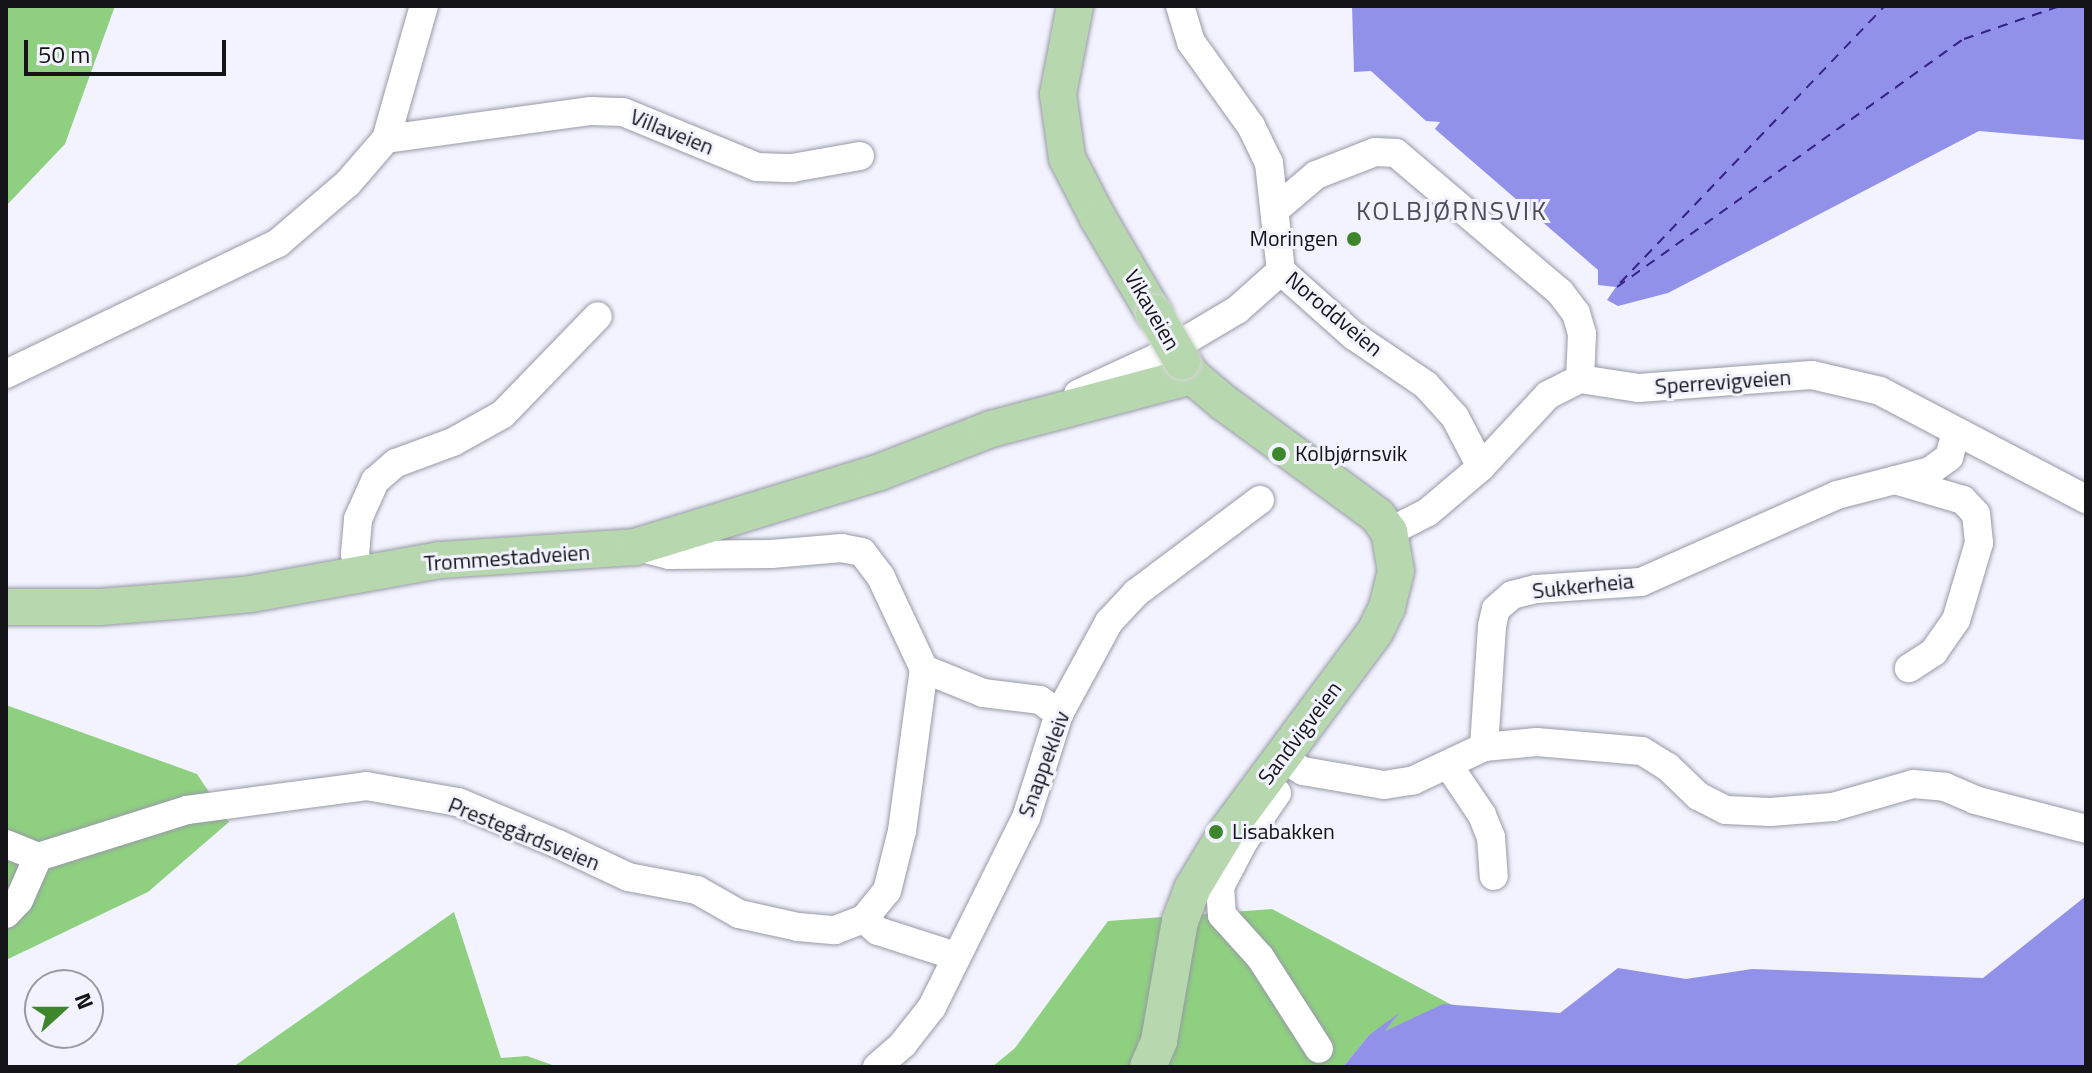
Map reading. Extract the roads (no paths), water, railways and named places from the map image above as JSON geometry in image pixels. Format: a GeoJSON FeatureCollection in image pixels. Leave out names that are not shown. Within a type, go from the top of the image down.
{"type":"FeatureCollection","features":[{"type":"Feature","properties":{"kind":"main road","name":"Vikaveien"},"geometry":{"type":"LineString","coordinates":[[1075,6],[1058,94],[1067,158],[1154,313],[1187,368],[1361,501],[1389,532]]}},
{"type":"Feature","properties":{"kind":"main road","name":"Trommestadveien"},"geometry":{"type":"LineString","coordinates":[[6,607],[100,607],[204,598],[440,560],[635,547],[880,472],[991,429],[1187,368]]}},
{"type":"Feature","properties":{"kind":"main road","name":"Sandvigveien"},"geometry":{"type":"LineString","coordinates":[[1148,1067],[1159,1041],[1180,921],[1192,889],[1227,831],[1287,761],[1375,632],[1387,607],[1396,571],[1389,532]]}},
{"type":"Feature","properties":{"kind":"street"},"geometry":{"type":"LineString","coordinates":[[6,374],[278,243],[348,183],[386,139],[424,6]]}},
{"type":"Feature","properties":{"kind":"street","name":"Noroddveien"},"geometry":{"type":"LineString","coordinates":[[1180,6],[1191,42],[1251,126],[1269,163],[1281,271],[1354,336],[1426,385],[1455,417],[1481,467]]}},
{"type":"Feature","properties":{"kind":"street","name":"Villaveien"},"geometry":{"type":"LineString","coordinates":[[386,139],[591,111],[623,112],[757,167],[792,168],[860,156]]}},
{"type":"Feature","properties":{"kind":"street"},"geometry":{"type":"LineString","coordinates":[[1276,209],[1316,175],[1375,152],[1396,153],[1560,292],[1576,313],[1582,334],[1580,379],[1548,395],[1481,467],[1428,512],[1389,532]]}},
{"type":"Feature","properties":{"kind":"street","name":"Trommestadveien"},"geometry":{"type":"LineString","coordinates":[[991,429],[1156,358],[1237,310],[1281,271]]}},
{"type":"Feature","properties":{"kind":"street"},"geometry":{"type":"LineString","coordinates":[[360,574],[355,554],[358,519],[375,481],[396,463],[453,442],[503,414],[598,316]]}},
{"type":"Feature","properties":{"kind":"street","name":"Sperrevigveien"},"geometry":{"type":"LineString","coordinates":[[1580,379],[1639,388],[1812,375],[1880,391],[2086,499]]}},
{"type":"Feature","properties":{"kind":"street","name":"Sukkerheia"},"geometry":{"type":"LineString","coordinates":[[1484,747],[1492,626],[1496,609],[1512,595],[1536,589],[1641,582],[1837,495],[1930,471],[1949,457],[1956,433]]}},
{"type":"Feature","properties":{"kind":"street"},"geometry":{"type":"LineString","coordinates":[[1890,479],[1963,500],[1976,514],[1979,543],[1956,620],[1934,652],[1909,668]]}},
{"type":"Feature","properties":{"kind":"street","name":"Snappekleiv"},"geometry":{"type":"LineString","coordinates":[[877,1067],[903,1044],[932,1007],[1026,818],[1059,714],[1109,622],[1136,593],[1260,500]]}},
{"type":"Feature","properties":{"kind":"street"},"geometry":{"type":"LineString","coordinates":[[635,547],[669,555],[771,554],[842,548],[862,552],[881,577],[924,669],[902,831],[887,891],[864,919],[878,931],[956,956]]}},
{"type":"Feature","properties":{"kind":"street"},"geometry":{"type":"LineString","coordinates":[[924,669],[983,693],[1040,700],[1059,714]]}},
{"type":"Feature","properties":{"kind":"street"},"geometry":{"type":"LineString","coordinates":[[1319,1049],[1260,957],[1222,915],[1220,887],[1244,841],[1282,787],[1287,761],[1303,771],[1384,785],[1414,780],[1484,747],[1537,742],[1642,751],[1668,767],[1698,796],[1726,810],[1770,812],[1833,807],[1913,784],[1945,787],[1975,800],[2086,829]]}},
{"type":"Feature","properties":{"kind":"street"},"geometry":{"type":"LineString","coordinates":[[1449,766],[1482,815],[1491,837],[1494,876]]}},
{"type":"Feature","properties":{"kind":"street","name":"Prestegårdsveien"},"geometry":{"type":"LineString","coordinates":[[38,857],[187,810],[366,786],[458,802],[628,877],[697,890],[739,914],[798,927],[835,930],[864,919]]}},
{"type":"Feature","properties":{"kind":"street"},"geometry":{"type":"LineString","coordinates":[[6,844],[38,857],[19,900],[6,914]]}},
{"type":"Feature","properties":{"kind":"place","name":"Moringen"},"geometry":{"type":"Point","coordinates":[1354,239]}},
{"type":"Feature","properties":{"kind":"place","name":"Kolbjørnsvik"},"geometry":{"type":"Point","coordinates":[1279,454]}},
{"type":"Feature","properties":{"kind":"place","name":"Lisabakken"},"geometry":{"type":"Point","coordinates":[1216,832]}},
{"type":"Feature","properties":{"kind":"district","name":"KOLBJØRNSVIK"},"geometry":{"type":"Point","coordinates":[1452,211]}}]}
